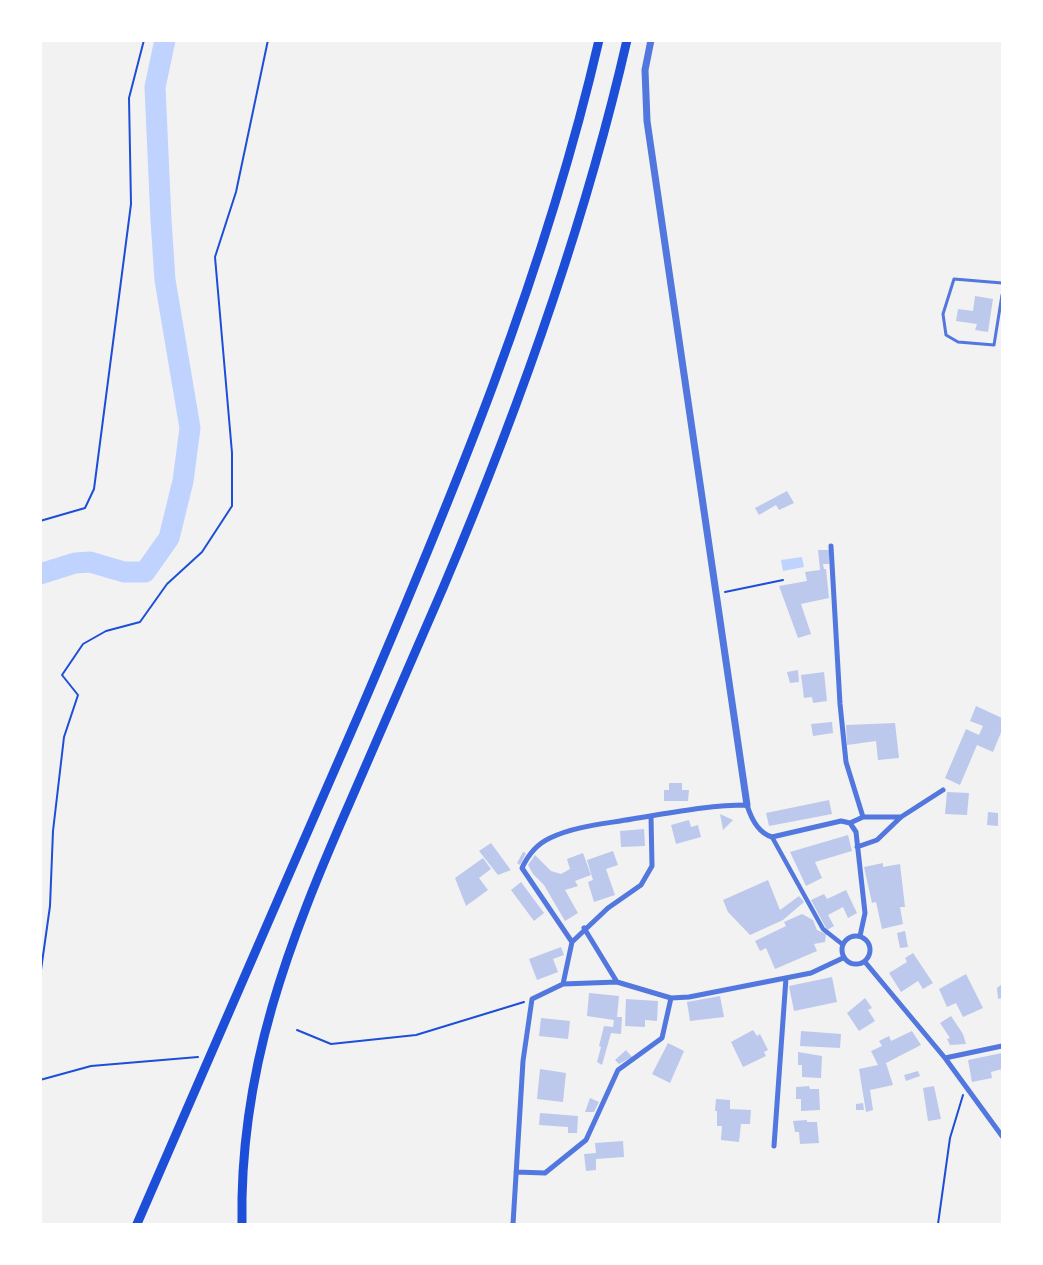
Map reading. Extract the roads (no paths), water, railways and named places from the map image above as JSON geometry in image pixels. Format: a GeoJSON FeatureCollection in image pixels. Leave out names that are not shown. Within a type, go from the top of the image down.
{"type":"FeatureCollection","features":[{"type":"Feature","properties":{"kind":"highway"},"geometry":{"type":"LineString","coordinates":[[137,1224],[422,569],[485,410],[536,266],[566,172],[599,40]]}},
{"type":"Feature","properties":{"kind":"highway"},"geometry":{"type":"LineString","coordinates":[[242,1224],[244,1155],[250,1102],[274,995],[318,875],[444,586],[502,440],[558,286],[591,180],[627,40]]}},
{"type":"Feature","properties":{"kind":"street"},"geometry":{"type":"LineString","coordinates":[[651,40],[645,70],[646,121],[747,805],[752,819],[767,836],[772,837],[841,820],[850,823],[856,832],[865,913],[860,936]]}},
{"type":"Feature","properties":{"kind":"street"},"geometry":{"type":"LineString","coordinates":[[831,546],[846,762],[863,817]]}},
{"type":"Feature","properties":{"kind":"street"},"geometry":{"type":"LineString","coordinates":[[857,847],[878,840],[901,817],[943,790]]}},
{"type":"Feature","properties":{"kind":"street"},"geometry":{"type":"LineString","coordinates":[[572,942],[522,868],[528,854],[548,839],[576,828],[719,805],[747,805]]}},
{"type":"Feature","properties":{"kind":"street"},"geometry":{"type":"LineString","coordinates":[[563,984],[572,942],[584,928],[641,885],[652,866],[651,816]]}},
{"type":"Feature","properties":{"kind":"street"},"geometry":{"type":"LineString","coordinates":[[850,823],[863,817],[901,817]]}},
{"type":"Feature","properties":{"kind":"street"},"geometry":{"type":"LineString","coordinates":[[772,837],[823,929],[842,945]]}},
{"type":"Feature","properties":{"kind":"street"},"geometry":{"type":"LineString","coordinates":[[584,928],[617,982]]}},
{"type":"Feature","properties":{"kind":"street"},"geometry":{"type":"LineString","coordinates":[[860,936],[867,940],[870,956],[865,962],[853,965],[843,958],[842,945],[847,939],[860,936]]}},
{"type":"Feature","properties":{"kind":"street"},"geometry":{"type":"LineString","coordinates":[[513,1224],[522,1061],[532,999],[563,984],[617,982],[671,998],[689,997],[811,973],[843,958]]}},
{"type":"Feature","properties":{"kind":"street"},"geometry":{"type":"LineString","coordinates":[[865,962],[945,1058],[1002,1136]]}},
{"type":"Feature","properties":{"kind":"street"},"geometry":{"type":"LineString","coordinates":[[774,1146],[786,978]]}},
{"type":"Feature","properties":{"kind":"street"},"geometry":{"type":"LineString","coordinates":[[516,1172],[545,1173],[586,1140],[618,1070],[662,1038],[671,998]]}},
{"type":"Feature","properties":{"kind":"street"},"geometry":{"type":"LineString","coordinates":[[945,1058],[1002,1046]]}},
{"type":"Feature","properties":{"kind":"lane"},"geometry":{"type":"LineString","coordinates":[[1002,283],[954,279],[943,314],[946,335],[958,342],[994,345],[1002,295]]}},
{"type":"Feature","properties":{"kind":"water"},"geometry":{"type":"Polygon","coordinates":[[[802,557],[804,567],[783,571],[781,560],[802,557]]]}},
{"type":"Feature","properties":{"kind":"waterway"},"geometry":{"type":"LineString","coordinates":[[40,574],[75,563],[90,562],[124,572],[145,572],[169,538],[183,481],[190,428],[165,280],[155,87],[165,40]]}}]}
